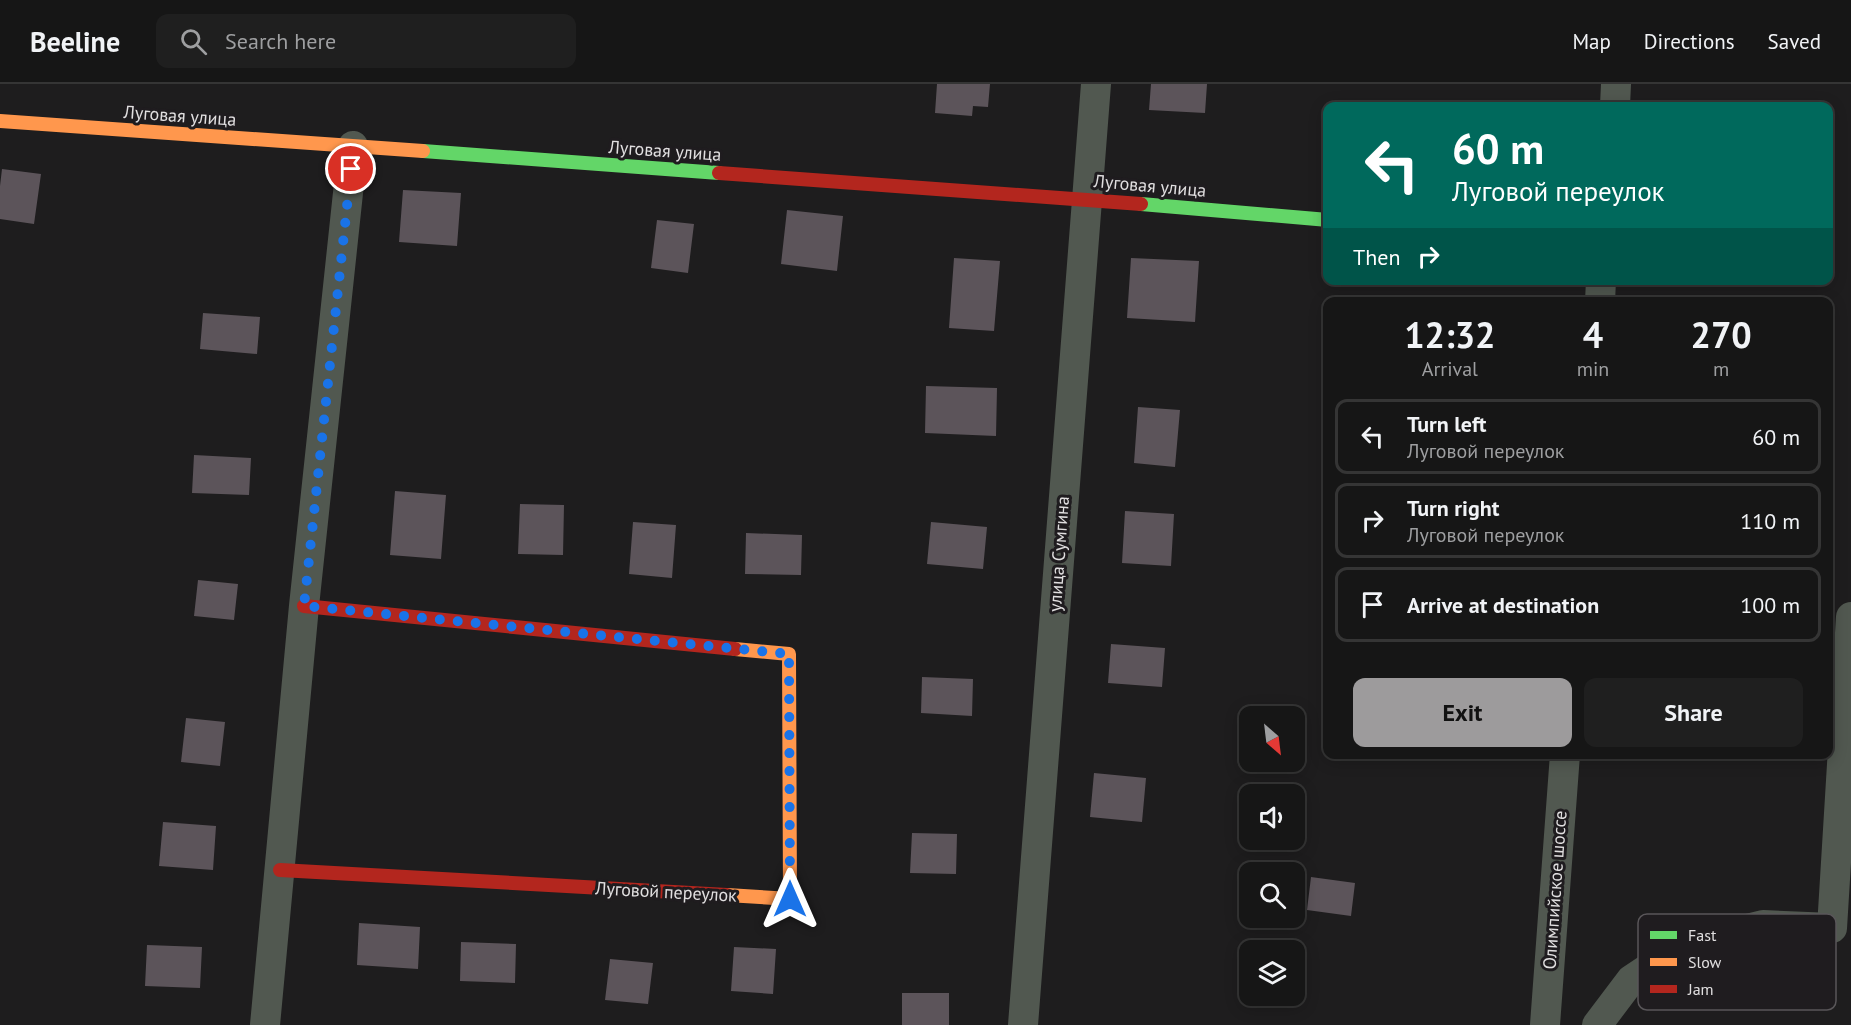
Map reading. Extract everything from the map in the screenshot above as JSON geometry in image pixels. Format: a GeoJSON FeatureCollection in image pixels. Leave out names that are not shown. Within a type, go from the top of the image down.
{"type":"FeatureCollection","features":[{"type":"Feature","properties":{"kind":"street","name":"улица Сумгина"},"geometry":{"type":"LineString","coordinates":[[1023,1025],[1096,84]]}},
{"type":"Feature","properties":{"kind":"street"},"geometry":{"type":"LineString","coordinates":[[1615,102],[1617,84]]}},
{"type":"Feature","properties":{"kind":"street","name":"Луговая улица"},"geometry":{"type":"LineString","coordinates":[[0,121],[1086,199],[1323,220]]}},
{"type":"Feature","properties":{"kind":"street"},"geometry":{"type":"LineString","coordinates":[[265,1025],[304,606],[354,146]]}},
{"type":"Feature","properties":{"kind":"street","name":"Луговой переулок"},"geometry":{"type":"LineString","coordinates":[[280,870],[790,899],[789,654],[304,606]]}},
{"type":"Feature","properties":{"kind":"street"},"geometry":{"type":"LineString","coordinates":[[1842,924],[1851,617]]}},
{"type":"Feature","properties":{"kind":"street","name":"Олимпийское шоссе"},"geometry":{"type":"LineString","coordinates":[[1545,1025],[1565,759]]}},
{"type":"Feature","properties":{"kind":"street"},"geometry":{"type":"LineString","coordinates":[[1597,1025],[1631,980],[1638,975]]}},
{"type":"Feature","properties":{"kind":"building"},"geometry":{"type":"Polygon","coordinates":[[[937,84],[990,84],[988,107],[973,106],[972,116],[935,113],[937,84]]]}},
{"type":"Feature","properties":{"kind":"building"},"geometry":{"type":"Polygon","coordinates":[[[1151,84],[1207,84],[1205,113],[1149,110],[1151,84]]]}},
{"type":"Feature","properties":{"kind":"building"},"geometry":{"type":"Polygon","coordinates":[[[2,169],[41,174],[34,224],[0,219],[2,169]]]}},
{"type":"Feature","properties":{"kind":"building"},"geometry":{"type":"Polygon","coordinates":[[[403,190],[461,193],[457,246],[399,242],[403,190]]]}},
{"type":"Feature","properties":{"kind":"building"},"geometry":{"type":"Polygon","coordinates":[[[787,210],[843,216],[837,271],[781,264],[787,210]]]}},
{"type":"Feature","properties":{"kind":"building"},"geometry":{"type":"Polygon","coordinates":[[[657,220],[694,224],[688,273],[651,268],[657,220]]]}},
{"type":"Feature","properties":{"kind":"building"},"geometry":{"type":"Polygon","coordinates":[[[954,258],[1000,261],[994,331],[949,328],[954,258]]]}},
{"type":"Feature","properties":{"kind":"building"},"geometry":{"type":"Polygon","coordinates":[[[1131,258],[1199,261],[1195,322],[1127,318],[1131,258]]]}},
{"type":"Feature","properties":{"kind":"building"},"geometry":{"type":"Polygon","coordinates":[[[203,313],[260,317],[257,354],[200,349],[203,313]]]}},
{"type":"Feature","properties":{"kind":"building"},"geometry":{"type":"Polygon","coordinates":[[[926,386],[997,388],[996,436],[925,433],[926,386]]]}},
{"type":"Feature","properties":{"kind":"building"},"geometry":{"type":"Polygon","coordinates":[[[1138,407],[1180,410],[1175,467],[1134,463],[1138,407]]]}},
{"type":"Feature","properties":{"kind":"building"},"geometry":{"type":"Polygon","coordinates":[[[194,455],[251,458],[249,495],[192,493],[194,455]]]}},
{"type":"Feature","properties":{"kind":"building"},"geometry":{"type":"Polygon","coordinates":[[[395,491],[446,495],[441,559],[390,555],[395,491]]]}},
{"type":"Feature","properties":{"kind":"building"},"geometry":{"type":"Polygon","coordinates":[[[520,504],[564,505],[563,555],[518,554],[520,504]]]}},
{"type":"Feature","properties":{"kind":"building"},"geometry":{"type":"Polygon","coordinates":[[[1125,511],[1174,514],[1171,566],[1122,563],[1125,511]]]}},
{"type":"Feature","properties":{"kind":"building"},"geometry":{"type":"Polygon","coordinates":[[[633,522],[676,525],[672,578],[629,574],[633,522]]]}},
{"type":"Feature","properties":{"kind":"building"},"geometry":{"type":"Polygon","coordinates":[[[931,522],[987,527],[983,569],[927,564],[931,522]]]}},
{"type":"Feature","properties":{"kind":"building"},"geometry":{"type":"Polygon","coordinates":[[[746,533],[802,535],[801,575],[745,574],[746,533]]]}},
{"type":"Feature","properties":{"kind":"building"},"geometry":{"type":"Polygon","coordinates":[[[198,580],[238,584],[234,620],[194,616],[198,580]]]}},
{"type":"Feature","properties":{"kind":"building"},"geometry":{"type":"Polygon","coordinates":[[[1111,644],[1165,648],[1162,687],[1108,683],[1111,644]]]}},
{"type":"Feature","properties":{"kind":"building"},"geometry":{"type":"Polygon","coordinates":[[[922,677],[973,679],[972,716],[921,713],[922,677]]]}},
{"type":"Feature","properties":{"kind":"building"},"geometry":{"type":"Polygon","coordinates":[[[186,718],[225,722],[220,766],[181,762],[186,718]]]}},
{"type":"Feature","properties":{"kind":"building"},"geometry":{"type":"Polygon","coordinates":[[[1094,773],[1146,778],[1142,822],[1090,817],[1094,773]]]}},
{"type":"Feature","properties":{"kind":"building"},"geometry":{"type":"Polygon","coordinates":[[[163,822],[216,826],[213,870],[159,866],[163,822]]]}},
{"type":"Feature","properties":{"kind":"building"},"geometry":{"type":"Polygon","coordinates":[[[912,833],[957,834],[956,874],[910,873],[912,833]]]}},
{"type":"Feature","properties":{"kind":"building"},"geometry":{"type":"Polygon","coordinates":[[[1311,877],[1355,883],[1351,916],[1307,910],[1311,877]]]}},
{"type":"Feature","properties":{"kind":"building"},"geometry":{"type":"Polygon","coordinates":[[[359,923],[420,927],[418,969],[357,965],[359,923]]]}},
{"type":"Feature","properties":{"kind":"building"},"geometry":{"type":"Polygon","coordinates":[[[461,942],[516,944],[515,983],[460,981],[461,942]]]}},
{"type":"Feature","properties":{"kind":"building"},"geometry":{"type":"Polygon","coordinates":[[[147,945],[202,947],[200,988],[145,986],[147,945]]]}},
{"type":"Feature","properties":{"kind":"building"},"geometry":{"type":"Polygon","coordinates":[[[734,947],[776,949],[773,994],[731,991],[734,947]]]}},
{"type":"Feature","properties":{"kind":"building"},"geometry":{"type":"Polygon","coordinates":[[[610,959],[653,963],[648,1004],[605,1000],[610,959]]]}},
{"type":"Feature","properties":{"kind":"building"},"geometry":{"type":"Polygon","coordinates":[[[902,993],[949,993],[949,1025],[902,1025],[902,993]]]}},
{"type":"Feature","properties":{"kind":"traffic: fast"},"geometry":{"type":"LineString","coordinates":[[423,151],[719,173]]}},
{"type":"Feature","properties":{"kind":"traffic: fast"},"geometry":{"type":"LineString","coordinates":[[1141,204],[1323,220]]}},
{"type":"Feature","properties":{"kind":"traffic: slow"},"geometry":{"type":"LineString","coordinates":[[0,121],[423,151]]}},
{"type":"Feature","properties":{"kind":"traffic: slow"},"geometry":{"type":"LineString","coordinates":[[727,895],[790,899],[789,654],[735,649]]}},
{"type":"Feature","properties":{"kind":"traffic: jam"},"geometry":{"type":"LineString","coordinates":[[719,173],[1141,204]]}},
{"type":"Feature","properties":{"kind":"traffic: jam"},"geometry":{"type":"LineString","coordinates":[[304,606],[735,649]]}},
{"type":"Feature","properties":{"kind":"traffic: jam"},"geometry":{"type":"LineString","coordinates":[[280,870],[727,895]]}},
{"type":"Feature","properties":{"kind":"route"},"geometry":{"type":"LineString","coordinates":[[351,169],[304,606],[789,654],[790,899]]}}]}
